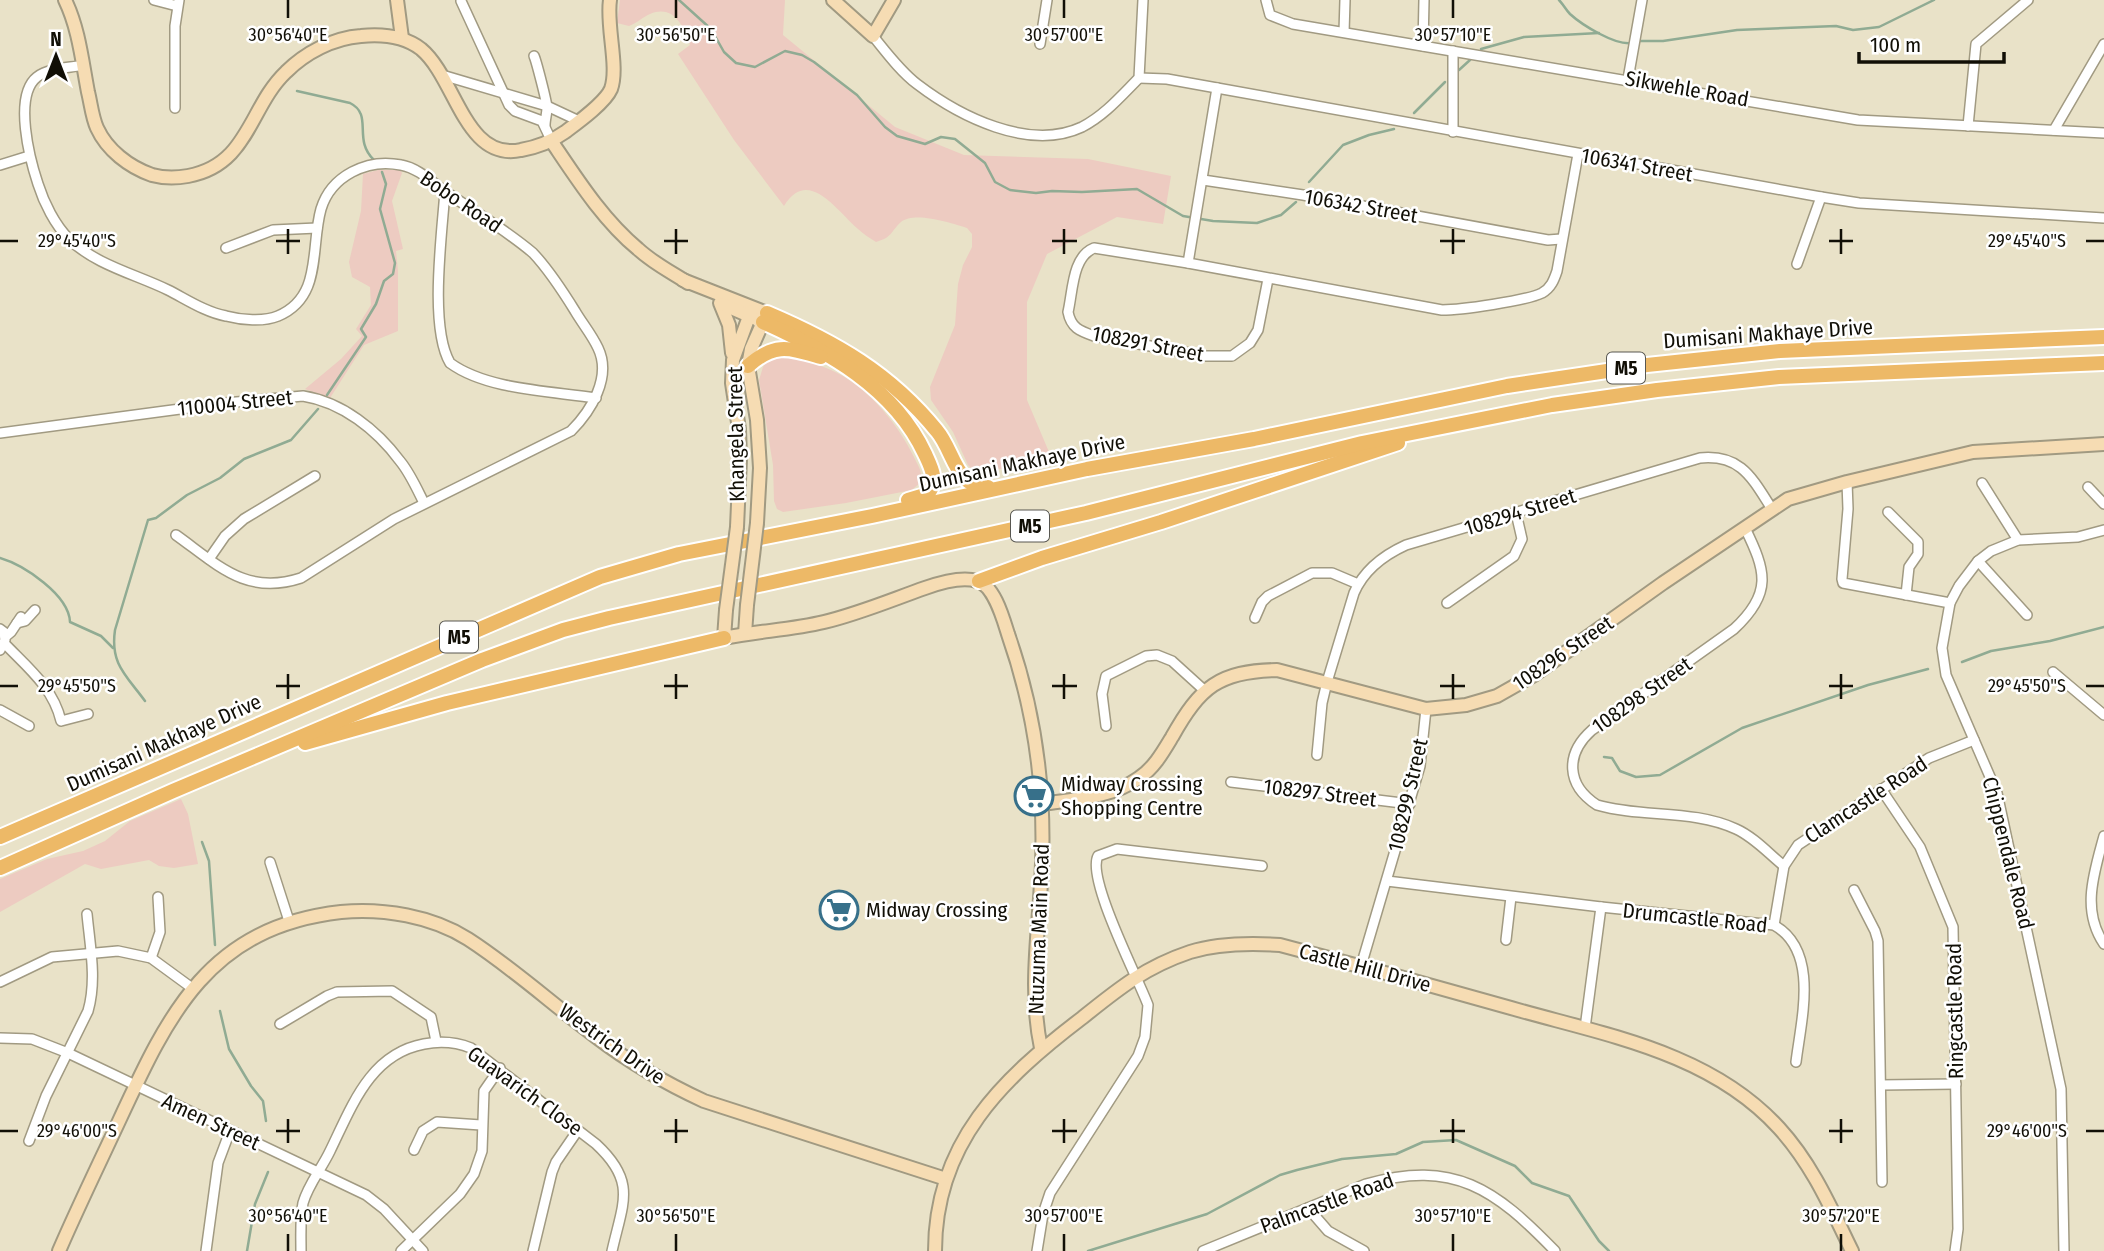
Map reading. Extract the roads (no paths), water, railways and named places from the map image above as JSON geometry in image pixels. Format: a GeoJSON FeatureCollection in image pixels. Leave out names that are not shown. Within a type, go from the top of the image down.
{"type":"FeatureCollection","features":[{"type":"Feature","properties":{"kind":"main road"},"geometry":{"type":"LineString","coordinates":[[758,315],[839,362],[876,388],[900,414],[920,443],[933,471],[933,488],[928,494],[782,533]]}},
{"type":"Feature","properties":{"kind":"main road"},"geometry":{"type":"LineString","coordinates":[[758,315],[802,328],[870,366],[917,407],[940,435],[963,477],[971,484],[978,487],[1007,485]]}},
{"type":"Feature","properties":{"kind":"main road","name":"Dumisani Makhaye Drive"},"geometry":{"type":"LineString","coordinates":[[0,837],[600,577],[678,554],[886,513],[1007,485],[1254,439],[1507,386],[1647,365],[1780,351],[2104,337]]}},
{"type":"Feature","properties":{"kind":"main road"},"geometry":{"type":"LineString","coordinates":[[748,366],[760,355],[779,348],[839,362]]}},
{"type":"Feature","properties":{"kind":"main road","name":"Dumisani Makhaye Drive"},"geometry":{"type":"LineString","coordinates":[[0,868],[482,660],[563,630],[609,618],[1060,519],[1362,443],[1469,420],[1617,395],[1779,377],[2104,363]]}},
{"type":"Feature","properties":{"kind":"main road"},"geometry":{"type":"LineString","coordinates":[[979,581],[1042,558],[1161,522],[1469,420]]}},
{"type":"Feature","properties":{"kind":"main road"},"geometry":{"type":"LineString","coordinates":[[237,764],[447,703],[724,638]]}},
{"type":"Feature","properties":{"kind":"street"},"geometry":{"type":"LineString","coordinates":[[65,0],[71,12],[96,126],[105,142],[117,155],[143,172],[179,177],[201,173],[219,164],[237,148],[286,71],[322,47],[362,35],[402,38],[420,48],[432,60],[464,115],[485,144],[512,152],[551,142],[606,98],[612,85],[608,15],[610,0]]}},
{"type":"Feature","properties":{"kind":"street"},"geometry":{"type":"LineString","coordinates":[[154,0],[178,3],[174,108]]}},
{"type":"Feature","properties":{"kind":"street"},"geometry":{"type":"LineString","coordinates":[[397,0],[402,38]]}},
{"type":"Feature","properties":{"kind":"street"},"geometry":{"type":"LineString","coordinates":[[833,0],[873,36],[915,83],[943,101],[998,127],[1024,134],[1049,135],[1079,128],[1104,113],[1139,78],[1143,0]]}},
{"type":"Feature","properties":{"kind":"street"},"geometry":{"type":"LineString","coordinates":[[873,36],[894,0]]}},
{"type":"Feature","properties":{"kind":"street"},"geometry":{"type":"LineString","coordinates":[[1040,44],[1047,0]]}},
{"type":"Feature","properties":{"kind":"street","name":"Sikwehle Road"},"geometry":{"type":"LineString","coordinates":[[1266,0],[1268,12],[1273,18],[1293,24],[1858,120],[2104,134]]}},
{"type":"Feature","properties":{"kind":"street"},"geometry":{"type":"LineString","coordinates":[[1344,32],[1345,0]]}},
{"type":"Feature","properties":{"kind":"street"},"geometry":{"type":"LineString","coordinates":[[1423,46],[1424,0]]}},
{"type":"Feature","properties":{"kind":"street"},"geometry":{"type":"LineString","coordinates":[[1628,79],[1642,0]]}},
{"type":"Feature","properties":{"kind":"street"},"geometry":{"type":"LineString","coordinates":[[1968,126],[1976,44],[2028,0]]}},
{"type":"Feature","properties":{"kind":"street"},"geometry":{"type":"LineString","coordinates":[[461,1],[505,96],[515,111],[539,119],[545,125]]}},
{"type":"Feature","properties":{"kind":"street"},"geometry":{"type":"LineString","coordinates":[[2054,130],[2104,44]]}},
{"type":"Feature","properties":{"kind":"street"},"geometry":{"type":"LineString","coordinates":[[1452,132],[1453,51]]}},
{"type":"Feature","properties":{"kind":"street"},"geometry":{"type":"LineString","coordinates":[[534,56],[547,106],[545,125],[551,142],[586,192],[625,237],[655,262],[720,303],[758,315]]}},
{"type":"Feature","properties":{"kind":"street","name":"Bobo Road"},"geometry":{"type":"LineString","coordinates":[[83,65],[47,72],[30,85],[26,111],[29,156],[50,214],[68,238],[98,259],[225,316],[261,319],[277,317],[305,296],[326,194],[338,180],[357,170],[385,164],[401,165],[422,174],[523,245],[547,268],[598,348],[602,361],[602,376],[596,398],[571,431],[424,503],[358,540],[311,572],[291,581],[264,585],[244,581],[176,535]]}},
{"type":"Feature","properties":{"kind":"street"},"geometry":{"type":"LineString","coordinates":[[442,75],[505,96],[547,106],[579,121]]}},
{"type":"Feature","properties":{"kind":"street","name":"106341 Street"},"geometry":{"type":"LineString","coordinates":[[1139,78],[1167,79],[1821,197],[1897,206],[2104,218]]}},
{"type":"Feature","properties":{"kind":"street"},"geometry":{"type":"LineString","coordinates":[[1188,262],[1217,88]]}},
{"type":"Feature","properties":{"kind":"street","name":"108291 Street"},"geometry":{"type":"LineString","coordinates":[[1268,279],[1255,336],[1242,350],[1226,357],[1206,356],[1094,336],[1078,330],[1072,323],[1069,312],[1078,265],[1089,249],[1100,248],[1436,309],[1468,308],[1534,296],[1546,290],[1557,271],[1577,155]]}},
{"type":"Feature","properties":{"kind":"street"},"geometry":{"type":"LineString","coordinates":[[0,165],[29,156]]}},
{"type":"Feature","properties":{"kind":"street","name":"106342 Street"},"geometry":{"type":"LineString","coordinates":[[1203,180],[1303,195],[1548,240],[1561,239]]}},
{"type":"Feature","properties":{"kind":"street"},"geometry":{"type":"LineString","coordinates":[[445,191],[439,284],[441,339],[450,363],[473,376],[501,383],[596,398]]}},
{"type":"Feature","properties":{"kind":"street"},"geometry":{"type":"LineString","coordinates":[[1797,264],[1821,197]]}},
{"type":"Feature","properties":{"kind":"street"},"geometry":{"type":"LineString","coordinates":[[226,248],[273,230],[317,228]]}},
{"type":"Feature","properties":{"kind":"street"},"geometry":{"type":"LineString","coordinates":[[683,280],[758,315]]}},
{"type":"Feature","properties":{"kind":"street"},"geometry":{"type":"LineString","coordinates":[[720,303],[729,325],[733,360]]}},
{"type":"Feature","properties":{"kind":"street","name":"Khangela Street"},"geometry":{"type":"LineString","coordinates":[[724,638],[737,527],[740,459],[733,360],[758,315]]}},
{"type":"Feature","properties":{"kind":"street","name":"Khangela Street"},"geometry":{"type":"LineString","coordinates":[[745,634],[757,523],[759,456],[748,366],[758,315]]}},
{"type":"Feature","properties":{"kind":"street","name":"110004 Street"},"geometry":{"type":"LineString","coordinates":[[0,433],[225,403],[316,398],[352,416],[380,436],[402,462],[424,503]]}},
{"type":"Feature","properties":{"kind":"street","name":"108296 Street"},"geometry":{"type":"LineString","coordinates":[[1042,804],[1103,794],[1122,789],[1137,780],[1162,754],[1180,722],[1204,690],[1228,677],[1253,670],[1277,670],[1426,709],[1466,705],[1516,687],[1772,509],[1805,493],[1973,452],[2104,444]]}},
{"type":"Feature","properties":{"kind":"street","name":"108294 Street"},"geometry":{"type":"LineString","coordinates":[[1317,755],[1322,703],[1327,682],[1358,584],[1391,552],[1406,545],[1700,458],[1724,457],[1744,470],[1772,509]]}},
{"type":"Feature","properties":{"kind":"street"},"geometry":{"type":"LineString","coordinates":[[209,559],[225,536],[244,519],[315,476]]}},
{"type":"Feature","properties":{"kind":"street"},"geometry":{"type":"LineString","coordinates":[[1847,482],[1848,509],[1842,579],[1846,585],[1950,603]]}},
{"type":"Feature","properties":{"kind":"street"},"geometry":{"type":"LineString","coordinates":[[1982,483],[2018,540]]}},
{"type":"Feature","properties":{"kind":"street"},"geometry":{"type":"LineString","coordinates":[[2088,488],[2104,504]]}},
{"type":"Feature","properties":{"kind":"street"},"geometry":{"type":"LineString","coordinates":[[1888,512],[1918,542],[1917,554],[1909,567],[1906,595]]}},
{"type":"Feature","properties":{"kind":"street"},"geometry":{"type":"LineString","coordinates":[[1447,603],[1514,556],[1522,539],[1516,513]]}},
{"type":"Feature","properties":{"kind":"street","name":"108298 Street"},"geometry":{"type":"LineString","coordinates":[[1745,528],[1760,558],[1763,572],[1759,599],[1750,614],[1734,629],[1581,739],[1575,748],[1572,768],[1578,787],[1597,805],[1702,819],[1733,828],[1784,866]]}},
{"type":"Feature","properties":{"kind":"street","name":"Chippendale Road"},"geometry":{"type":"LineString","coordinates":[[2064,1251],[2061,1089],[2000,805],[1985,764],[1952,692],[1942,648],[1950,603],[1978,561],[2018,540],[2078,537],[2104,530]]}},
{"type":"Feature","properties":{"kind":"street"},"geometry":{"type":"LineString","coordinates":[[1978,561],[2027,615]]}},
{"type":"Feature","properties":{"kind":"street"},"geometry":{"type":"LineString","coordinates":[[1255,618],[1262,602],[1268,596],[1312,573],[1332,573],[1358,584]]}},
{"type":"Feature","properties":{"kind":"street"},"geometry":{"type":"LineString","coordinates":[[724,638],[825,622],[935,584],[968,579],[979,581]]}},
{"type":"Feature","properties":{"kind":"street","name":"Ntuzuma Main Road"},"geometry":{"type":"LineString","coordinates":[[979,581],[987,588],[1004,620],[1026,689],[1036,742],[1042,804],[1042,860],[1034,997],[1041,1048]]}},
{"type":"Feature","properties":{"kind":"street"},"geometry":{"type":"LineString","coordinates":[[35,611],[25,621],[19,620],[2,640],[46,686],[61,721],[88,714]]}},
{"type":"Feature","properties":{"kind":"street"},"geometry":{"type":"LineString","coordinates":[[1106,726],[1102,694],[1106,676],[1146,656],[1157,655],[1172,661],[1204,690]]}},
{"type":"Feature","properties":{"kind":"street"},"geometry":{"type":"LineString","coordinates":[[2053,672],[2104,715]]}},
{"type":"Feature","properties":{"kind":"street","name":"108299 Street"},"geometry":{"type":"LineString","coordinates":[[1387,881],[1420,766],[1426,709]]}},
{"type":"Feature","properties":{"kind":"street"},"geometry":{"type":"LineString","coordinates":[[0,710],[29,726]]}},
{"type":"Feature","properties":{"kind":"street","name":"Clamcastle Road"},"geometry":{"type":"LineString","coordinates":[[1784,866],[1798,845],[1881,789],[1929,758],[1974,740]]}},
{"type":"Feature","properties":{"kind":"street","name":"108297 Street"},"geometry":{"type":"LineString","coordinates":[[1231,782],[1410,804]]}},
{"type":"Feature","properties":{"kind":"street","name":"Ringcastle Road"},"geometry":{"type":"LineString","coordinates":[[1881,789],[1920,847],[1951,918],[1954,936],[1958,1228],[1955,1251]]}},
{"type":"Feature","properties":{"kind":"street"},"geometry":{"type":"LineString","coordinates":[[2104,836],[2092,881],[2089,906],[2095,927],[2104,944]]}},
{"type":"Feature","properties":{"kind":"street"},"geometry":{"type":"LineString","coordinates":[[1037,1251],[1043,1214],[1050,1193],[1138,1056],[1145,1037],[1148,1005],[1101,894],[1095,868],[1098,856],[1117,849],[1262,866]]}},
{"type":"Feature","properties":{"kind":"street"},"geometry":{"type":"LineString","coordinates":[[270,862],[289,921]]}},
{"type":"Feature","properties":{"kind":"street"},"geometry":{"type":"LineString","coordinates":[[1774,925],[1784,866]]}},
{"type":"Feature","properties":{"kind":"street"},"geometry":{"type":"LineString","coordinates":[[1361,966],[1387,881]]}},
{"type":"Feature","properties":{"kind":"street","name":"Drumcastle Road"},"geometry":{"type":"LineString","coordinates":[[1387,881],[1601,908],[1774,925],[1789,937],[1802,972],[1804,997],[1796,1062]]}},
{"type":"Feature","properties":{"kind":"street"},"geometry":{"type":"LineString","coordinates":[[1854,890],[1878,941],[1882,1182]]}},
{"type":"Feature","properties":{"kind":"street"},"geometry":{"type":"LineString","coordinates":[[151,958],[160,932],[158,897]]}},
{"type":"Feature","properties":{"kind":"street"},"geometry":{"type":"LineString","coordinates":[[1506,940],[1511,897]]}},
{"type":"Feature","properties":{"kind":"street"},"geometry":{"type":"LineString","coordinates":[[1585,1028],[1601,908]]}},
{"type":"Feature","properties":{"kind":"street","name":"Westrich Drive"},"geometry":{"type":"LineString","coordinates":[[59,1251],[135,1086],[169,1019],[192,988],[211,968],[237,948],[268,930],[309,916],[358,911],[400,915],[431,923],[466,938],[639,1067],[704,1101],[946,1179]]}},
{"type":"Feature","properties":{"kind":"street"},"geometry":{"type":"LineString","coordinates":[[29,1141],[46,1096],[92,998],[91,953],[86,914]]}},
{"type":"Feature","properties":{"kind":"street","name":"Castle Hill Drive"},"geometry":{"type":"LineString","coordinates":[[936,1251],[936,1232],[946,1179],[970,1126],[983,1108],[1041,1048],[1136,976],[1166,961],[1194,951],[1252,944],[1280,945],[1585,1028],[1672,1055],[1711,1073],[1742,1094],[1778,1127],[1807,1162],[1852,1251]]}},
{"type":"Feature","properties":{"kind":"street"},"geometry":{"type":"LineString","coordinates":[[0,982],[52,957],[127,951],[151,958],[192,988]]}},
{"type":"Feature","properties":{"kind":"street"},"geometry":{"type":"LineString","coordinates":[[279,1024],[332,993],[387,990],[396,992],[431,1017],[436,1041]]}},
{"type":"Feature","properties":{"kind":"street","name":"Amen Street"},"geometry":{"type":"LineString","coordinates":[[0,1038],[32,1039],[68,1053],[366,1195],[384,1209],[423,1251]]}},
{"type":"Feature","properties":{"kind":"street","name":"Guavarich Close"},"geometry":{"type":"LineString","coordinates":[[301,1251],[304,1199],[359,1092],[376,1068],[396,1053],[436,1041],[471,1048],[614,1160],[622,1176],[623,1201],[612,1251]]}},
{"type":"Feature","properties":{"kind":"street"},"geometry":{"type":"LineString","coordinates":[[401,1251],[460,1194],[474,1174],[482,1151],[484,1091],[500,1069]]}},
{"type":"Feature","properties":{"kind":"street"},"geometry":{"type":"LineString","coordinates":[[1881,1085],[1956,1084]]}},
{"type":"Feature","properties":{"kind":"street"},"geometry":{"type":"LineString","coordinates":[[414,1150],[423,1131],[437,1122],[481,1125]]}},
{"type":"Feature","properties":{"kind":"street"},"geometry":{"type":"LineString","coordinates":[[533,1251],[552,1172],[578,1130]]}},
{"type":"Feature","properties":{"kind":"street"},"geometry":{"type":"LineString","coordinates":[[206,1251],[218,1163],[230,1131]]}},
{"type":"Feature","properties":{"kind":"street","name":"Palmcastle Road"},"geometry":{"type":"LineString","coordinates":[[1203,1251],[1366,1184],[1394,1176],[1421,1173],[1471,1184],[1501,1200],[1555,1251]]}},
{"type":"Feature","properties":{"kind":"street"},"geometry":{"type":"LineString","coordinates":[[1308,1208],[1328,1231],[1364,1251]]}},
{"type":"Feature","properties":{"kind":"waterway"},"geometry":{"type":"LineString","coordinates":[[679,0],[711,29],[724,52],[736,63],[755,67],[785,51],[802,55],[857,95],[885,127],[897,136],[925,144],[941,137],[955,139],[985,163],[995,182],[1010,190],[1036,193],[1137,189],[1183,216],[1213,221],[1257,223],[1281,215],[1296,202]]}},
{"type":"Feature","properties":{"kind":"waterway"},"geometry":{"type":"LineString","coordinates":[[1559,0],[1570,14],[1591,29],[1617,41],[1632,43]]}},
{"type":"Feature","properties":{"kind":"waterway"},"geometry":{"type":"LineString","coordinates":[[1638,41],[1663,41],[1737,30],[1836,26],[1853,30],[1879,27],[1934,0]]}},
{"type":"Feature","properties":{"kind":"waterway"},"geometry":{"type":"LineString","coordinates":[[1481,49],[1524,37],[1599,33]]}},
{"type":"Feature","properties":{"kind":"waterway"},"geometry":{"type":"LineString","coordinates":[[1459,70],[1470,60]]}},
{"type":"Feature","properties":{"kind":"waterway"},"geometry":{"type":"LineString","coordinates":[[1414,113],[1445,82]]}},
{"type":"Feature","properties":{"kind":"waterway"},"geometry":{"type":"LineString","coordinates":[[297,91],[350,103],[357,108],[361,114],[364,144],[374,160]]}},
{"type":"Feature","properties":{"kind":"waterway"},"geometry":{"type":"LineString","coordinates":[[1309,182],[1343,145],[1394,129]]}},
{"type":"Feature","properties":{"kind":"waterway"},"geometry":{"type":"LineString","coordinates":[[327,395],[366,337],[361,329],[376,304],[384,281],[393,274],[395,263],[380,209],[386,184],[382,172]]}},
{"type":"Feature","properties":{"kind":"waterway"},"geometry":{"type":"LineString","coordinates":[[145,701],[117,661],[114,642],[115,630],[148,520],[156,518],[187,495],[220,478],[244,459],[291,440],[318,409]]}},
{"type":"Feature","properties":{"kind":"waterway"},"geometry":{"type":"LineString","coordinates":[[0,558],[21,567],[44,582],[62,602],[70,622],[101,636],[113,648]]}},
{"type":"Feature","properties":{"kind":"waterway"},"geometry":{"type":"LineString","coordinates":[[1962,662],[1991,651],[2050,641],[2104,627]]}},
{"type":"Feature","properties":{"kind":"waterway"},"geometry":{"type":"LineString","coordinates":[[1604,757],[1612,758],[1620,771],[1636,777],[1660,775],[1742,728],[1868,685],[1928,669]]}},
{"type":"Feature","properties":{"kind":"waterway"},"geometry":{"type":"LineString","coordinates":[[202,842],[209,861],[215,945]]}},
{"type":"Feature","properties":{"kind":"waterway"},"geometry":{"type":"LineString","coordinates":[[220,1011],[229,1049],[263,1101],[266,1121]]}},
{"type":"Feature","properties":{"kind":"waterway"},"geometry":{"type":"LineString","coordinates":[[1088,1251],[1207,1214],[1280,1175],[1342,1159],[1396,1154],[1423,1142],[1456,1140],[1515,1166],[1532,1183],[1569,1196],[1599,1241],[1609,1251]]}},
{"type":"Feature","properties":{"kind":"waterway"},"geometry":{"type":"LineString","coordinates":[[247,1251],[255,1204],[268,1172]]}},
{"type":"Feature","properties":{"kind":"place","name":"Midway Crossing Shopping Centre"},"geometry":{"type":"Point","coordinates":[1034,796]}},
{"type":"Feature","properties":{"kind":"place","name":"Midway Crossing"},"geometry":{"type":"Point","coordinates":[839,910]}}]}
